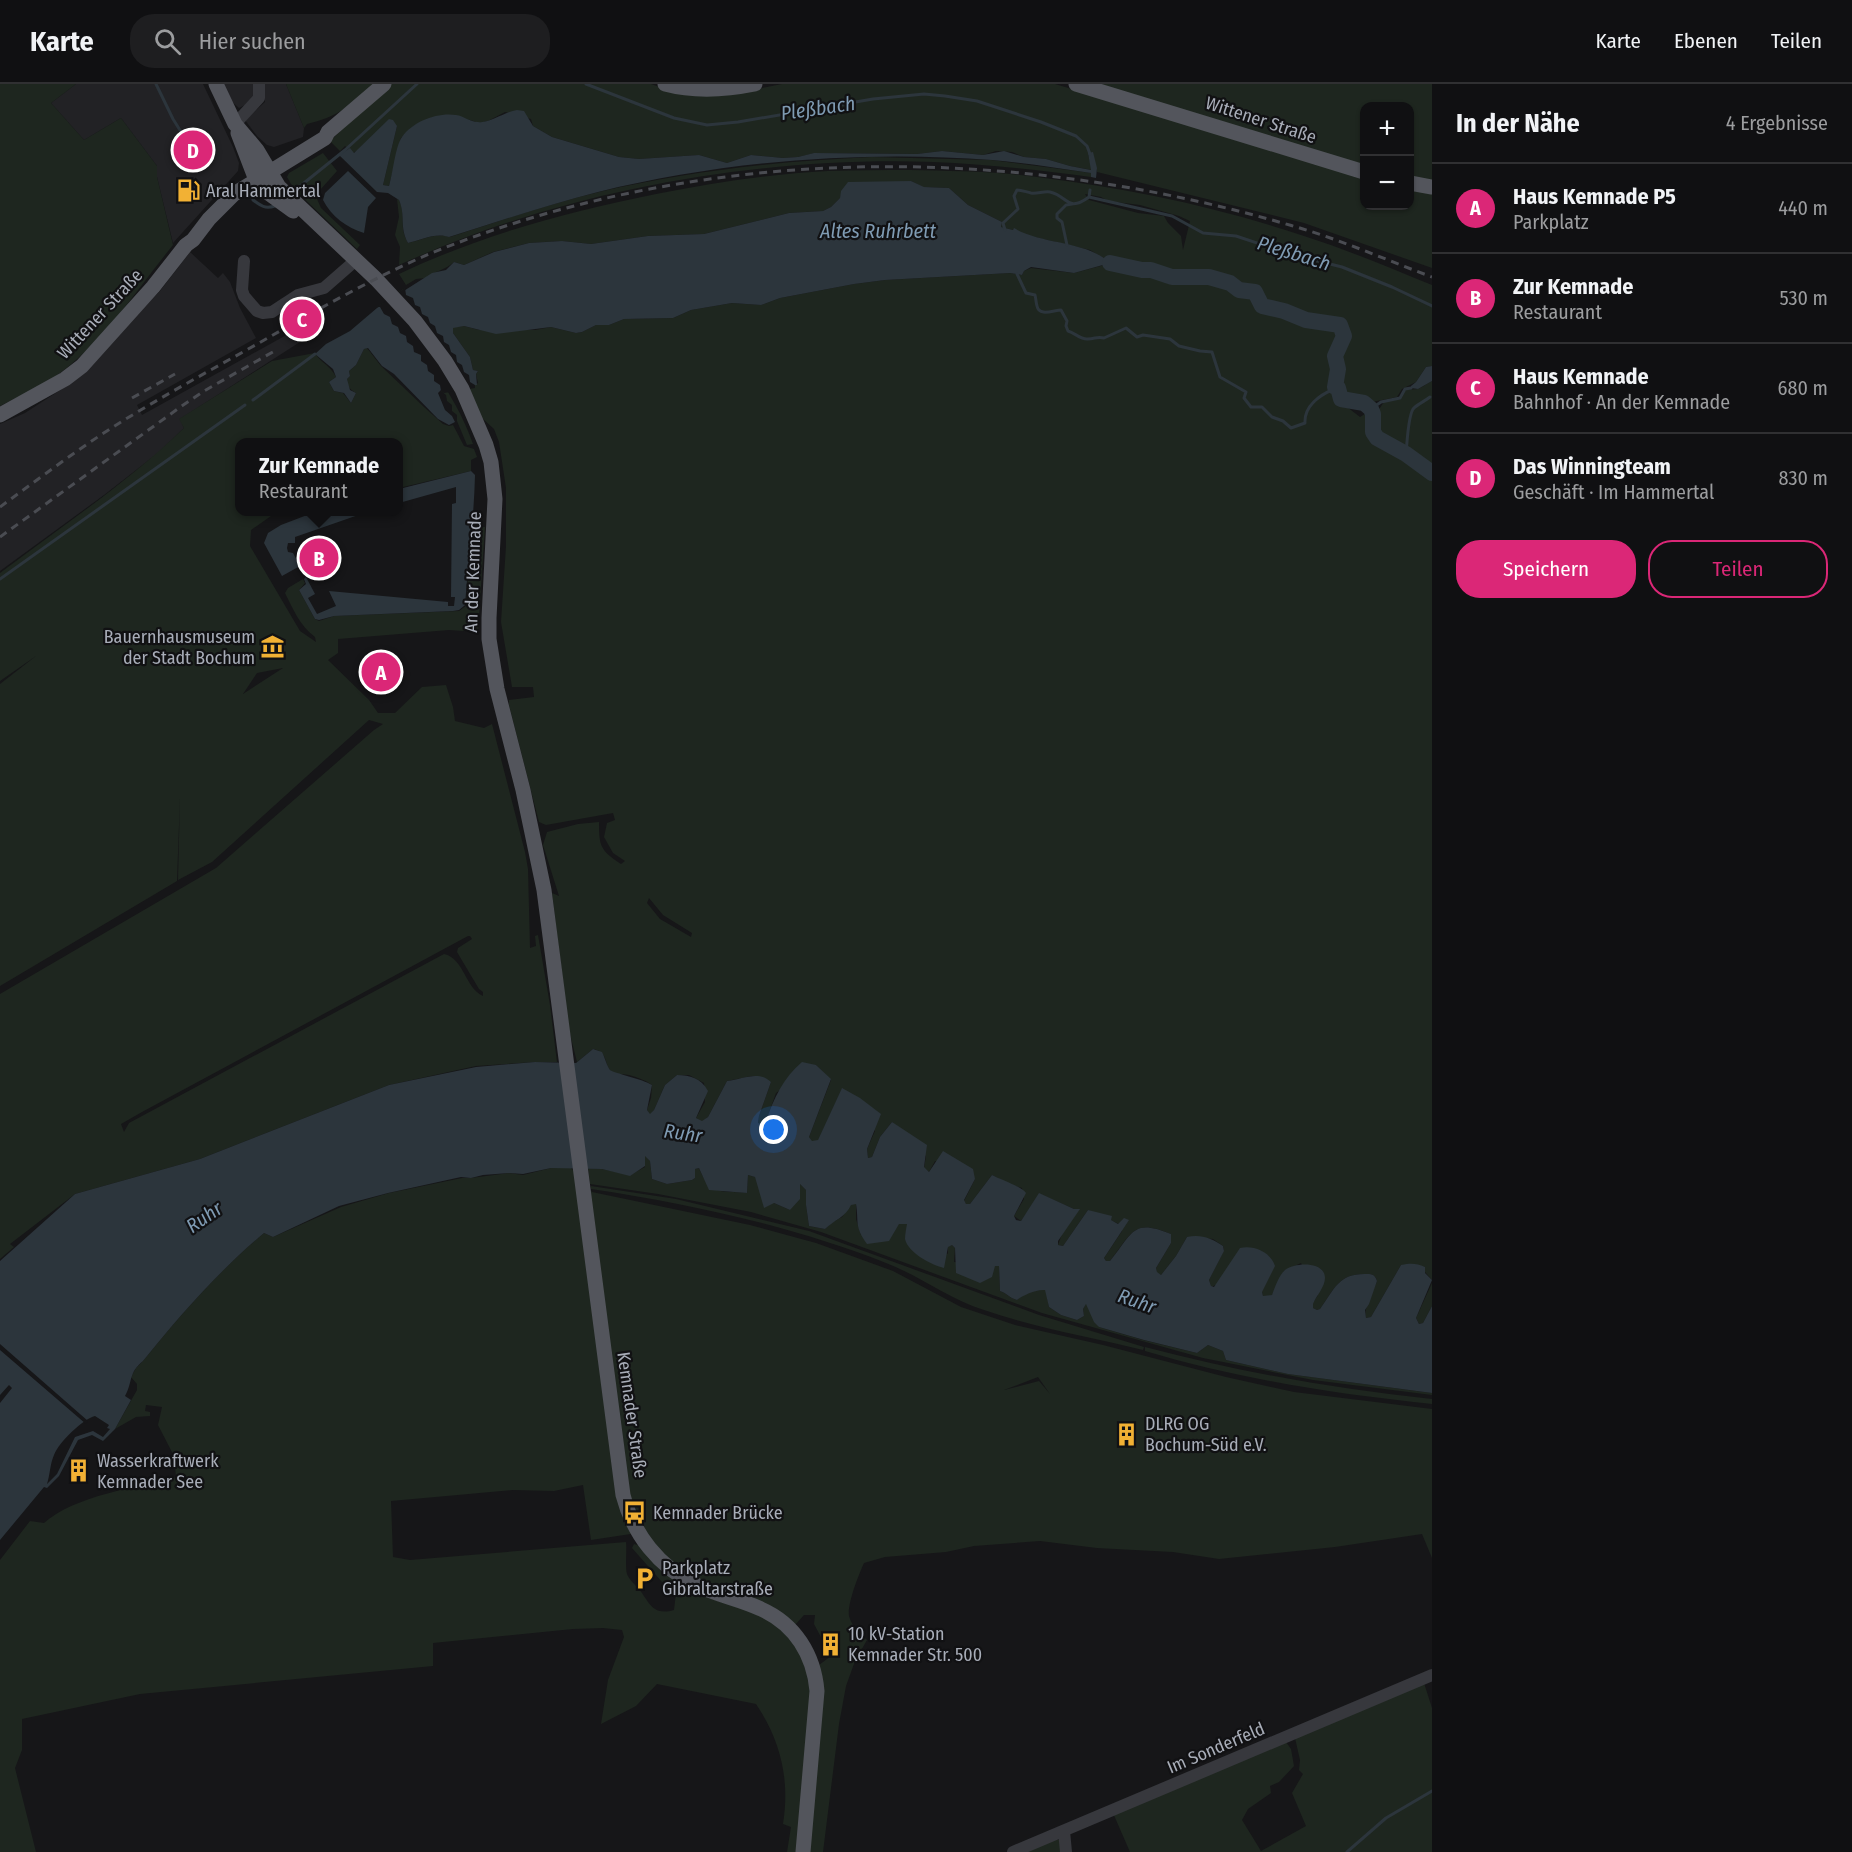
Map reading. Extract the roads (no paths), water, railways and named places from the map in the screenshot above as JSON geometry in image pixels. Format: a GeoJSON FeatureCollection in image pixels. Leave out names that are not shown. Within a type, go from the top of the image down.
{"type":"FeatureCollection","features":[{"type":"Feature","properties":{"kind":"main road"},"geometry":{"type":"LineString","coordinates":[[216,84],[235,124],[254,177]]}},
{"type":"Feature","properties":{"kind":"main road","name":"Wittener Straße"},"geometry":{"type":"LineString","coordinates":[[0,415],[56,384],[82,366],[153,287],[186,245],[234,194],[268,167],[325,138],[328,132],[384,84]]}},
{"type":"Feature","properties":{"kind":"main road"},"geometry":{"type":"LineString","coordinates":[[665,84],[707,90],[755,84]]}},
{"type":"Feature","properties":{"kind":"main road","name":"Wittener Straße"},"geometry":{"type":"LineString","coordinates":[[1076,84],[1360,170]]}},
{"type":"Feature","properties":{"kind":"main road","name":"An der Kemnade"},"geometry":{"type":"LineString","coordinates":[[235,124],[257,150],[285,194],[393,296],[415,321],[445,361],[476,419],[491,462],[495,499],[489,618],[492,660],[541,873],[562,1031]]}},
{"type":"Feature","properties":{"kind":"main road","name":"An der Kemnade"},"geometry":{"type":"LineString","coordinates":[[254,177],[275,199],[321,228]]}},
{"type":"Feature","properties":{"kind":"main road"},"geometry":{"type":"LineString","coordinates":[[1414,184],[1432,187]]}},
{"type":"Feature","properties":{"kind":"main road","name":"Kemnader Straße"},"geometry":{"type":"LineString","coordinates":[[562,1031],[616,1447],[627,1510],[641,1537],[656,1556],[677,1574],[696,1585],[760,1608],[780,1620],[797,1636],[813,1665],[817,1691],[803,1852]]}},
{"type":"Feature","properties":{"kind":"street"},"geometry":{"type":"LineString","coordinates":[[235,124],[259,98],[259,84]]}},
{"type":"Feature","properties":{"kind":"street"},"geometry":{"type":"LineString","coordinates":[[244,261],[242,290],[244,296],[263,313],[272,312],[298,295],[324,288],[356,260]]}},
{"type":"Feature","properties":{"kind":"street","name":"Im Sonderfeld"},"geometry":{"type":"LineString","coordinates":[[1013,1852],[1432,1675]]}},
{"type":"Feature","properties":{"kind":"street"},"geometry":{"type":"LineString","coordinates":[[1064,1831],[1066,1852]]}},
{"type":"Feature","properties":{"kind":"water"},"geometry":{"type":"Polygon","coordinates":[[[517,110],[524,111],[533,126],[552,137],[619,157],[639,159],[699,155],[727,163],[751,155],[783,158],[814,153],[917,154],[942,151],[983,155],[1004,151],[1091,170],[1088,153],[1093,152],[1097,168],[1096,178],[1091,177],[1091,173],[1029,164],[943,157],[893,156],[794,161],[646,181],[561,202],[449,237],[434,236],[408,243],[399,200],[388,193],[377,192],[339,155],[350,148],[354,153],[389,119],[393,120],[397,126],[383,185],[389,186],[400,141],[407,131],[419,122],[434,116],[449,114],[482,122],[517,110]]]}},
{"type":"Feature","properties":{"kind":"water"},"geometry":{"type":"Polygon","coordinates":[[[348,171],[376,198],[368,207],[364,233],[340,221],[323,200],[325,193],[348,171]]]}},
{"type":"Feature","properties":{"kind":"water","name":"Altes Ruhrbett"},"geometry":{"type":"Polygon","coordinates":[[[911,181],[924,187],[949,188],[968,205],[1002,222],[1001,227],[1013,230],[1014,228],[1038,237],[1077,246],[1089,250],[1110,263],[1074,273],[1031,267],[1022,275],[1010,273],[885,280],[854,284],[780,298],[761,305],[732,303],[691,310],[673,318],[624,319],[609,325],[596,325],[576,333],[551,327],[496,334],[464,326],[453,328],[453,333],[470,357],[473,370],[478,371],[477,385],[441,390],[438,393],[445,410],[455,422],[449,425],[438,419],[394,374],[382,366],[368,348],[364,349],[356,365],[349,371],[350,376],[347,379],[350,390],[356,393],[351,403],[344,393],[334,391],[329,382],[336,377],[333,369],[315,354],[326,344],[350,331],[377,308],[432,273],[446,270],[454,262],[464,265],[494,252],[529,243],[562,241],[591,244],[648,236],[704,234],[789,213],[823,211],[840,198],[841,191],[848,182],[911,181]]]}},
{"type":"Feature","properties":{"kind":"water"},"geometry":{"type":"Polygon","coordinates":[[[1432,366],[1432,381],[1418,389],[1411,388],[1426,367],[1432,366]]]}},
{"type":"Feature","properties":{"kind":"water"},"geometry":{"type":"Polygon","coordinates":[[[471,471],[475,475],[465,605],[453,611],[334,616],[315,619],[299,590],[306,584],[304,579],[306,577],[315,594],[308,598],[317,614],[336,606],[329,591],[448,602],[448,606],[454,606],[455,597],[451,597],[452,504],[456,503],[456,487],[403,502],[403,488],[471,471]]]}},
{"type":"Feature","properties":{"kind":"water"},"geometry":{"type":"Polygon","coordinates":[[[305,516],[355,516],[295,537],[295,543],[288,543],[287,548],[288,552],[293,553],[300,566],[282,576],[264,543],[268,533],[305,516]]]}},
{"type":"Feature","properties":{"kind":"water","name":"Ruhr"},"geometry":{"type":"Polygon","coordinates":[[[593,1049],[602,1052],[610,1070],[652,1085],[647,1110],[650,1114],[665,1085],[677,1075],[695,1078],[708,1091],[696,1118],[702,1121],[708,1117],[727,1081],[750,1076],[766,1078],[771,1082],[759,1116],[758,1123],[762,1124],[766,1121],[780,1089],[795,1068],[802,1062],[816,1065],[831,1079],[809,1137],[812,1141],[818,1140],[842,1088],[881,1114],[867,1149],[868,1158],[872,1157],[880,1137],[892,1122],[927,1145],[924,1167],[929,1172],[943,1151],[973,1169],[975,1179],[964,1200],[966,1204],[970,1204],[992,1175],[1026,1193],[1014,1216],[1016,1220],[1021,1221],[1039,1193],[1074,1209],[1080,1209],[1058,1241],[1058,1245],[1063,1246],[1088,1210],[1112,1216],[1111,1220],[1118,1224],[1124,1218],[1129,1220],[1104,1258],[1106,1261],[1110,1261],[1129,1236],[1141,1228],[1158,1229],[1171,1234],[1171,1243],[1156,1268],[1161,1275],[1187,1237],[1201,1236],[1223,1246],[1224,1251],[1209,1280],[1211,1286],[1214,1287],[1240,1248],[1245,1247],[1255,1248],[1265,1253],[1275,1266],[1262,1292],[1263,1296],[1272,1295],[1277,1281],[1290,1267],[1309,1265],[1320,1268],[1325,1278],[1324,1285],[1313,1304],[1313,1308],[1317,1310],[1344,1279],[1358,1274],[1375,1276],[1377,1281],[1365,1310],[1366,1318],[1371,1317],[1401,1265],[1413,1264],[1425,1267],[1425,1273],[1432,1280],[1416,1318],[1419,1324],[1423,1323],[1432,1306],[1432,1393],[1288,1374],[1226,1360],[1223,1351],[1208,1345],[1197,1353],[1099,1327],[1094,1322],[1086,1304],[1083,1309],[1084,1316],[1077,1320],[1061,1315],[1049,1307],[1045,1290],[1038,1290],[1017,1300],[1000,1291],[999,1266],[995,1266],[992,1277],[980,1283],[956,1273],[955,1248],[952,1245],[948,1247],[944,1268],[927,1261],[915,1254],[907,1244],[905,1239],[907,1224],[899,1224],[889,1241],[867,1244],[859,1228],[856,1204],[851,1205],[843,1215],[825,1229],[809,1226],[806,1190],[800,1184],[800,1199],[790,1210],[774,1203],[764,1208],[755,1177],[748,1175],[747,1193],[709,1190],[699,1168],[695,1169],[695,1178],[692,1180],[667,1184],[652,1179],[650,1161],[645,1156],[645,1166],[630,1176],[602,1169],[551,1168],[523,1174],[461,1177],[339,1206],[273,1237],[264,1233],[200,1294],[138,1365],[125,1396],[131,1400],[115,1429],[103,1441],[92,1435],[78,1440],[59,1476],[47,1488],[44,1487],[0,1540],[0,1403],[12,1388],[9,1385],[0,1395],[0,1261],[75,1194],[200,1159],[389,1085],[476,1067],[535,1062],[576,1063],[593,1049]],[[95,1416],[72,1432],[54,1455],[47,1484],[57,1474],[75,1437],[93,1431],[103,1437],[110,1429],[107,1428],[109,1425],[95,1416]]]}},
{"type":"Feature","properties":{"kind":"waterway","name":"Pleßbach"},"geometry":{"type":"LineString","coordinates":[[156,84],[183,135]]}},
{"type":"Feature","properties":{"kind":"waterway","name":"Pleßbach"},"geometry":{"type":"LineString","coordinates":[[294,191],[345,150],[417,84]]}},
{"type":"Feature","properties":{"kind":"waterway","name":"Pleßbach"},"geometry":{"type":"LineString","coordinates":[[586,84],[674,118],[707,125],[738,122],[873,99],[924,94],[945,96],[977,101],[1041,122],[1076,136],[1087,146],[1090,154]]}},
{"type":"Feature","properties":{"kind":"waterway"},"geometry":{"type":"LineString","coordinates":[[1005,230],[1003,223],[1018,209],[1014,196],[1017,190],[1033,193],[1050,192],[1072,204],[1082,202],[1089,197]]}},
{"type":"Feature","properties":{"kind":"waterway","name":"Pleßbach"},"geometry":{"type":"LineString","coordinates":[[1090,190],[1089,197],[1172,216],[1203,233],[1236,236],[1290,254],[1342,267],[1432,306]]}},
{"type":"Feature","properties":{"kind":"waterway","name":"Pleßbach"},"geometry":{"type":"LineString","coordinates":[[253,200],[263,206],[275,206]]}},
{"type":"Feature","properties":{"kind":"waterway"},"geometry":{"type":"LineString","coordinates":[[1067,245],[1062,222],[1057,218],[1057,214],[1066,205],[1072,204]]}},
{"type":"Feature","properties":{"kind":"waterway","name":"Altes Ruhrbett"},"geometry":{"type":"LineString","coordinates":[[1110,263],[1151,270],[1172,277],[1209,277],[1230,283],[1239,290],[1255,292],[1262,306],[1284,311],[1306,320],[1340,325],[1344,336],[1335,356],[1338,369],[1335,387],[1338,388],[1341,399],[1364,403],[1373,414],[1373,432],[1377,438],[1406,454],[1432,473]]}},
{"type":"Feature","properties":{"kind":"waterway"},"geometry":{"type":"LineString","coordinates":[[1017,274],[1026,293],[1035,295],[1038,309],[1044,312],[1061,310],[1067,321],[1068,331],[1083,338],[1104,338],[1126,328],[1137,337],[1143,335],[1170,339],[1179,346],[1212,352],[1220,377],[1246,392],[1244,398],[1251,407],[1262,407],[1272,417],[1283,421],[1291,428],[1305,423],[1310,406],[1323,394],[1334,389],[1339,393]]}},
{"type":"Feature","properties":{"kind":"waterway"},"geometry":{"type":"LineString","coordinates":[[253,400],[315,354]]}},
{"type":"Feature","properties":{"kind":"waterway"},"geometry":{"type":"LineString","coordinates":[[1371,409],[1381,402],[1400,398],[1405,389],[1411,388]]}},
{"type":"Feature","properties":{"kind":"waterway"},"geometry":{"type":"LineString","coordinates":[[1406,454],[1412,411],[1430,397]]}},
{"type":"Feature","properties":{"kind":"waterway"},"geometry":{"type":"LineString","coordinates":[[0,579],[245,405]]}},
{"type":"Feature","properties":{"kind":"waterway"},"geometry":{"type":"LineString","coordinates":[[1347,1852],[1386,1818],[1432,1791]]}},
{"type":"Feature","properties":{"kind":"railway"},"geometry":{"type":"LineString","coordinates":[[0,507],[84,446],[169,393],[387,273],[429,254],[535,217],[643,190],[753,174],[863,167],[975,169],[1085,181],[1195,201],[1303,229],[1432,277]]}},
{"type":"Feature","properties":{"kind":"railway"},"geometry":{"type":"LineString","coordinates":[[0,537],[204,391],[278,349]]}},
{"type":"Feature","properties":{"kind":"railway"},"geometry":{"type":"LineString","coordinates":[[132,398],[175,374]]}},
{"type":"Feature","properties":{"kind":"place","name":"Das Winningteam"},"geometry":{"type":"Point","coordinates":[193,150]}},
{"type":"Feature","properties":{"kind":"place","name":"Aral Hammertal"},"geometry":{"type":"Point","coordinates":[188,191]}},
{"type":"Feature","properties":{"kind":"place","name":"Haus Kemnade"},"geometry":{"type":"Point","coordinates":[302,319]}},
{"type":"Feature","properties":{"kind":"place","name":"Zur Kemnade"},"geometry":{"type":"Point","coordinates":[319,558]}},
{"type":"Feature","properties":{"kind":"place","name":"Bauernhausmuseum der Stadt Bochum"},"geometry":{"type":"Point","coordinates":[273,647]}},
{"type":"Feature","properties":{"kind":"place","name":"Haus Kemnade P5"},"geometry":{"type":"Point","coordinates":[381,672]}},
{"type":"Feature","properties":{"kind":"place","name":"DLRG OG Bochum-Süd e.V."},"geometry":{"type":"Point","coordinates":[1127,1434]}},
{"type":"Feature","properties":{"kind":"place","name":"Wasserkraftwerk Kemnader See"},"geometry":{"type":"Point","coordinates":[79,1471]}},
{"type":"Feature","properties":{"kind":"place","name":"Kemnader Brücke"},"geometry":{"type":"Point","coordinates":[635,1513]}},
{"type":"Feature","properties":{"kind":"place","name":"Parkplatz Gibraltarstraße"},"geometry":{"type":"Point","coordinates":[644,1578]}},
{"type":"Feature","properties":{"kind":"place","name":"10 kV-Station Kemnader Str. 500"},"geometry":{"type":"Point","coordinates":[830,1644]}}]}
